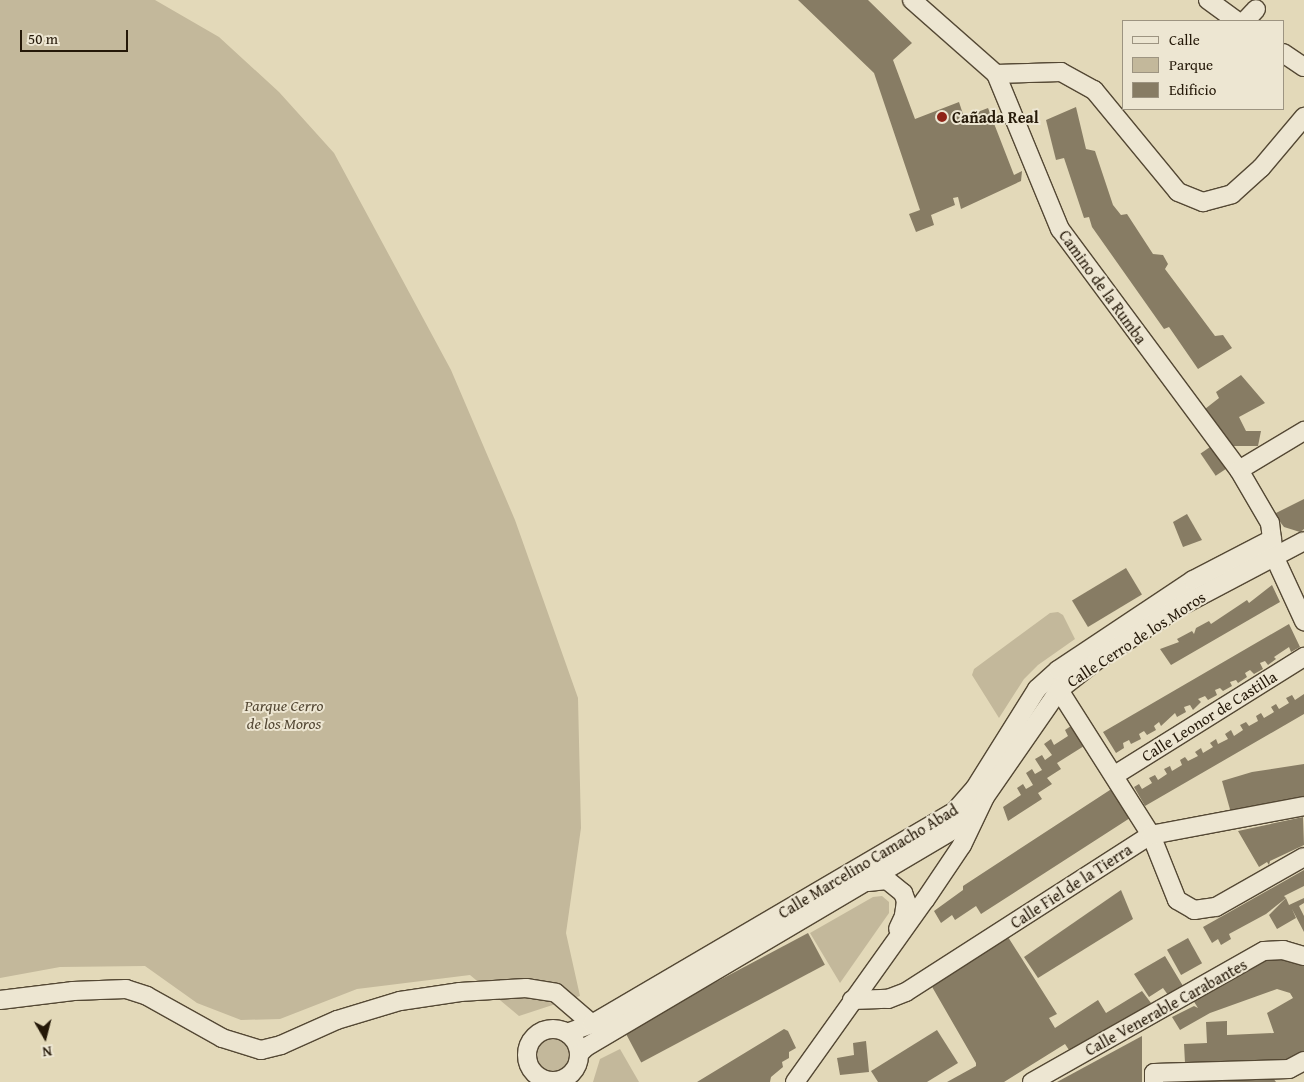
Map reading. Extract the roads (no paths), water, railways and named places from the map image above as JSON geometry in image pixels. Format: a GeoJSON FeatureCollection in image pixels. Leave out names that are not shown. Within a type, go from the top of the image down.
{"type":"FeatureCollection","features":[{"type":"Feature","properties":{"kind":"street","name":"Camino de la Rumba"},"geometry":{"type":"LineString","coordinates":[[912,0],[996,74],[1060,229],[1239,470],[1270,523],[1273,547],[1304,621]]}},
{"type":"Feature","properties":{"kind":"street"},"geometry":{"type":"LineString","coordinates":[[1208,0],[1236,20]]}},
{"type":"Feature","properties":{"kind":"street"},"geometry":{"type":"LineString","coordinates":[[1284,54],[1304,67]]}},
{"type":"Feature","properties":{"kind":"street"},"geometry":{"type":"LineString","coordinates":[[996,74],[1060,72],[1094,90],[1178,192],[1203,202],[1232,194],[1261,168],[1304,117]]}},
{"type":"Feature","properties":{"kind":"street"},"geometry":{"type":"LineString","coordinates":[[1239,470],[1304,431]]}},
{"type":"Feature","properties":{"kind":"street"},"geometry":{"type":"LineString","coordinates":[[1273,547],[1304,541]]}},
{"type":"Feature","properties":{"kind":"street","name":"Calle Cerro de los Moros"},"geometry":{"type":"LineString","coordinates":[[795,1082],[962,845],[986,797],[1059,690],[1097,660],[1273,547]]}},
{"type":"Feature","properties":{"kind":"street","name":"Calle Marcelino Camacho Abad"},"geometry":{"type":"LineString","coordinates":[[567,1033],[592,1024],[955,810],[975,788],[1037,689],[1058,670],[1193,580],[1273,547]]}},
{"type":"Feature","properties":{"kind":"street","name":"Calle Leonor de Castilla"},"geometry":{"type":"LineString","coordinates":[[1115,775],[1304,658]]}},
{"type":"Feature","properties":{"kind":"street"},"geometry":{"type":"LineString","coordinates":[[1059,690],[1115,775],[1151,835],[1177,900],[1194,910],[1216,906],[1304,857]]}},
{"type":"Feature","properties":{"kind":"street","name":"Calle Marcelino Camacho Abad"},"geometry":{"type":"LineString","coordinates":[[579,1054],[593,1042],[953,830],[968,819],[986,797]]}},
{"type":"Feature","properties":{"kind":"street","name":"Calle Fiel de la Tierra"},"geometry":{"type":"LineString","coordinates":[[852,1000],[888,999],[906,992],[1151,835],[1304,806]]}},
{"type":"Feature","properties":{"kind":"street","name":"Calle Cerro de los Moros"},"geometry":{"type":"LineString","coordinates":[[857,885],[887,880],[903,893],[906,901],[904,916],[890,948]]}},
{"type":"Feature","properties":{"kind":"street","name":"Calle Venerable Carabantes"},"geometry":{"type":"LineString","coordinates":[[1032,1082],[1264,951],[1283,950],[1304,956]]}},
{"type":"Feature","properties":{"kind":"street"},"geometry":{"type":"LineString","coordinates":[[0,1000],[73,991],[126,989],[147,996],[222,1038],[261,1050],[281,1045],[337,1020],[400,1002],[460,992],[526,988],[556,993],[592,1024]]}},
{"type":"Feature","properties":{"kind":"street"},"geometry":{"type":"LineString","coordinates":[[550,1029],[567,1033],[574,1039],[579,1054],[569,1079],[546,1081],[531,1070],[527,1053],[534,1037],[550,1029]]}},
{"type":"Feature","properties":{"kind":"street"},"geometry":{"type":"LineString","coordinates":[[1154,1077],[1294,1071]]}},
{"type":"Feature","properties":{"kind":"place","name":"Cañada Real"},"geometry":{"type":"Point","coordinates":[942,117]}},
{"type":"Feature","properties":{"kind":"park label","name":"Parque Cerro de los Moros"},"geometry":{"type":"Point","coordinates":[284,714]}}]}
